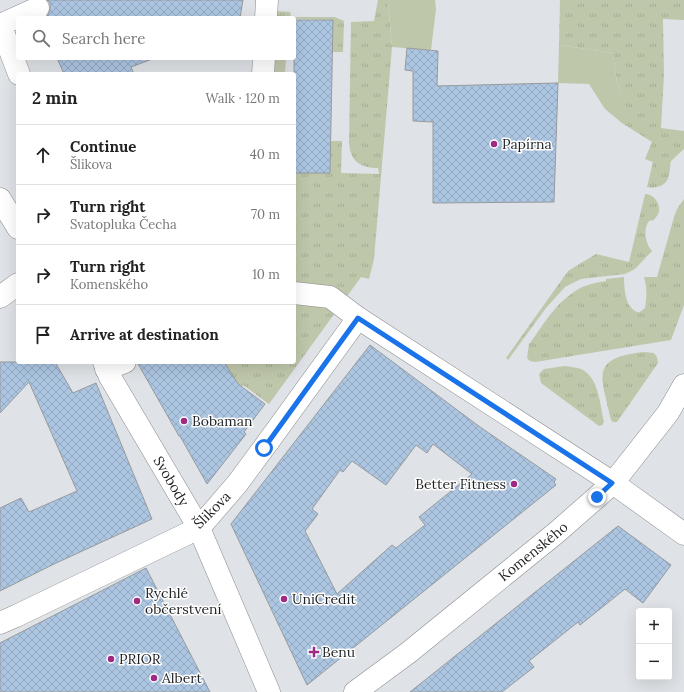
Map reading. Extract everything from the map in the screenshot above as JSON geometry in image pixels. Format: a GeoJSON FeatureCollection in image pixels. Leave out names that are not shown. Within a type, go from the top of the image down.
{"type":"FeatureCollection","features":[{"type":"Feature","properties":{"kind":"street"},"geometry":{"type":"LineString","coordinates":[[266,16],[267,0]]}},
{"type":"Feature","properties":{"kind":"street"},"geometry":{"type":"LineString","coordinates":[[20,16],[38,8]]}},
{"type":"Feature","properties":{"kind":"street"},"geometry":{"type":"LineString","coordinates":[[16,18],[0,25],[18,72]]}},
{"type":"Feature","properties":{"kind":"street"},"geometry":{"type":"LineString","coordinates":[[263,72],[264,60]]}},
{"type":"Feature","properties":{"kind":"street"},"geometry":{"type":"LineString","coordinates":[[0,199],[16,225]]}},
{"type":"Feature","properties":{"kind":"street"},"geometry":{"type":"LineString","coordinates":[[0,297],[16,285]]}},
{"type":"Feature","properties":{"kind":"street"},"geometry":{"type":"LineString","coordinates":[[296,293],[330,296],[358,318],[612,483],[684,534]]}},
{"type":"Feature","properties":{"kind":"street","name":"Šlikova"},"geometry":{"type":"LineString","coordinates":[[8,619],[199,528],[237,484],[358,318]]}},
{"type":"Feature","properties":{"kind":"street","name":"Svobody"},"geometry":{"type":"LineString","coordinates":[[112,364],[199,528],[270,692]]}},
{"type":"Feature","properties":{"kind":"street","name":"Komenského"},"geometry":{"type":"LineString","coordinates":[[355,692],[408,653],[556,533],[612,483],[668,413],[684,385]]}},
{"type":"Feature","properties":{"kind":"green space"},"geometry":{"type":"Polygon","coordinates":[[[378,0],[388,0],[392,47],[374,259],[369,279],[361,277],[269,404],[243,385],[241,388],[225,364],[296,364],[296,173],[330,173],[331,141],[342,141],[341,173],[379,174],[378,168],[366,167],[354,159],[351,154],[349,142],[351,22],[374,21],[378,0]]]}},
{"type":"Feature","properties":{"kind":"green space"},"geometry":{"type":"Polygon","coordinates":[[[388,0],[435,0],[436,9],[431,50],[392,47],[388,0]]]}},
{"type":"Feature","properties":{"kind":"green space"},"geometry":{"type":"Polygon","coordinates":[[[560,0],[684,0],[684,20],[663,19],[664,74],[661,128],[684,131],[684,149],[671,161],[669,176],[664,184],[652,188],[647,187],[653,162],[645,159],[652,142],[622,123],[622,96],[617,83],[613,53],[559,45],[560,0]]]}},
{"type":"Feature","properties":{"kind":"green space"},"geometry":{"type":"Polygon","coordinates":[[[275,11],[290,12],[291,16],[274,16],[275,11]]]}},
{"type":"Feature","properties":{"kind":"green space"},"geometry":{"type":"Polygon","coordinates":[[[296,17],[335,17],[344,21],[343,52],[332,52],[333,20],[296,19],[296,17]]]}},
{"type":"Feature","properties":{"kind":"green space"},"geometry":{"type":"Polygon","coordinates":[[[559,45],[613,53],[617,83],[622,96],[622,123],[605,109],[589,84],[558,83],[559,45]]]}},
{"type":"Feature","properties":{"kind":"green space"},"geometry":{"type":"Polygon","coordinates":[[[273,60],[286,60],[285,72],[272,72],[273,60]]]}},
{"type":"Feature","properties":{"kind":"green space"},"geometry":{"type":"Polygon","coordinates":[[[645,194],[653,197],[659,208],[659,212],[654,220],[649,221],[647,224],[645,232],[646,240],[652,251],[635,269],[625,274],[581,279],[565,287],[546,308],[508,360],[506,358],[568,271],[596,254],[629,262],[645,194]]]}},
{"type":"Feature","properties":{"kind":"green space"},"geometry":{"type":"Polygon","coordinates":[[[684,199],[684,305],[671,340],[535,362],[530,361],[527,358],[529,343],[561,302],[581,288],[606,281],[606,279],[624,277],[627,300],[631,308],[640,312],[645,308],[646,285],[644,277],[657,277],[674,217],[677,209],[684,199]]]}},
{"type":"Feature","properties":{"kind":"green space"},"geometry":{"type":"Polygon","coordinates":[[[644,352],[654,353],[657,357],[658,363],[617,422],[613,422],[611,420],[604,392],[603,372],[607,365],[614,359],[644,352]]]}},
{"type":"Feature","properties":{"kind":"green space"},"geometry":{"type":"Polygon","coordinates":[[[565,366],[581,369],[592,378],[600,400],[604,422],[602,425],[599,426],[541,383],[539,374],[544,369],[565,366]]]}},
{"type":"Feature","properties":{"kind":"building"},"geometry":{"type":"Polygon","coordinates":[[[47,0],[243,0],[240,16],[47,16],[50,10],[50,3],[47,0]]]}},
{"type":"Feature","properties":{"kind":"building"},"geometry":{"type":"Polygon","coordinates":[[[296,20],[333,20],[330,173],[296,173],[296,72],[294,72],[294,60],[296,60],[296,20]]]}},
{"type":"Feature","properties":{"kind":"building","name":"Papírna"},"geometry":{"type":"Polygon","coordinates":[[[407,48],[438,51],[437,86],[558,83],[554,202],[433,203],[433,122],[413,121],[413,71],[405,70],[407,48]]]}},
{"type":"Feature","properties":{"kind":"building"},"geometry":{"type":"Polygon","coordinates":[[[58,60],[150,60],[131,67],[133,72],[63,72],[58,60]]]}},
{"type":"Feature","properties":{"kind":"building"},"geometry":{"type":"Polygon","coordinates":[[[370,345],[480,427],[556,479],[554,482],[556,485],[307,685],[231,524],[370,345]],[[433,444],[427,453],[416,445],[386,485],[352,461],[343,472],[340,470],[312,509],[318,514],[305,531],[337,594],[392,545],[396,548],[425,525],[419,517],[472,474],[433,444]]]}},
{"type":"Feature","properties":{"kind":"building"},"geometry":{"type":"Polygon","coordinates":[[[0,362],[16,362],[16,364],[56,364],[73,393],[96,383],[152,519],[54,564],[0,591],[0,508],[21,498],[29,512],[77,491],[29,382],[0,413],[0,362]]]}},
{"type":"Feature","properties":{"kind":"building"},"geometry":{"type":"Polygon","coordinates":[[[138,364],[225,364],[238,384],[265,404],[244,432],[246,434],[207,484],[138,364]]]}},
{"type":"Feature","properties":{"kind":"building"},"geometry":{"type":"Polygon","coordinates":[[[618,526],[671,565],[643,603],[625,589],[580,625],[578,622],[529,661],[534,667],[502,692],[410,692],[618,526]]]}},
{"type":"Feature","properties":{"kind":"building"},"geometry":{"type":"Polygon","coordinates":[[[146,568],[210,692],[0,692],[0,643],[146,568]]]}},
{"type":"Feature","properties":{"kind":"place","name":"Papírna"},"geometry":{"type":"Point","coordinates":[494,144]}},
{"type":"Feature","properties":{"kind":"place","name":"Bobaman"},"geometry":{"type":"Point","coordinates":[184,421]}},
{"type":"Feature","properties":{"kind":"place","name":"Better Fitness"},"geometry":{"type":"Point","coordinates":[514,484]}},
{"type":"Feature","properties":{"kind":"place","name":"UniCredit"},"geometry":{"type":"Point","coordinates":[284,599]}},
{"type":"Feature","properties":{"kind":"place","name":"Rychlé občerstvení"},"geometry":{"type":"Point","coordinates":[137,601]}},
{"type":"Feature","properties":{"kind":"place","name":"Benu"},"geometry":{"type":"Point","coordinates":[314,652]}},
{"type":"Feature","properties":{"kind":"place","name":"PRIOR"},"geometry":{"type":"Point","coordinates":[111,659]}},
{"type":"Feature","properties":{"kind":"place","name":"Albert"},"geometry":{"type":"Point","coordinates":[154,678]}},
{"type":"Feature","properties":{"kind":"route"},"geometry":{"type":"LineString","coordinates":[[264,448],[358,318],[612,483],[597,497]]}}]}
